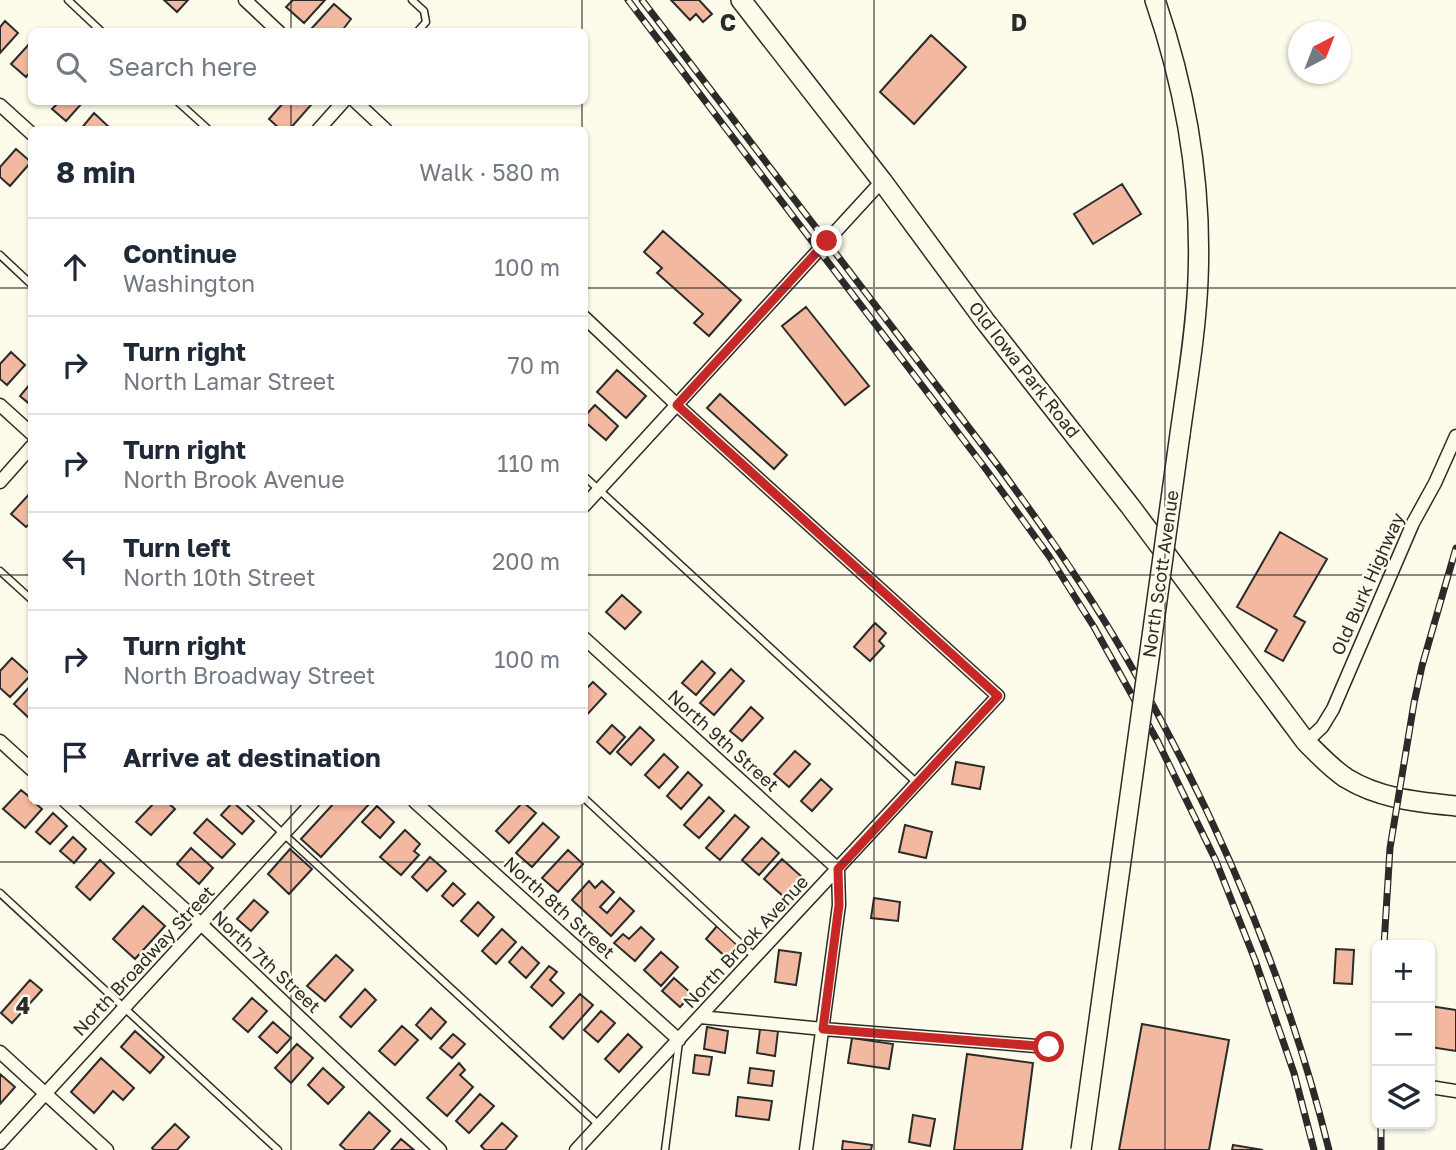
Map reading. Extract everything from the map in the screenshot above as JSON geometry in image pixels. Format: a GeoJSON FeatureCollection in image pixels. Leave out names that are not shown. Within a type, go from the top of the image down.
{"type":"FeatureCollection","features":[{"type":"Feature","properties":{"kind":"main road","name":"Old Iowa Park Road"},"geometry":{"type":"LineString","coordinates":[[741,0],[883,181],[985,321],[1130,506],[1306,742],[1346,778],[1380,794],[1456,806]]}},
{"type":"Feature","properties":{"kind":"main road","name":"North Scott Avenue"},"geometry":{"type":"LineString","coordinates":[[1081,1150],[1196,313],[1198,206],[1193,154],[1180,81],[1155,0]]}},
{"type":"Feature","properties":{"kind":"street"},"geometry":{"type":"LineString","coordinates":[[245,0],[275,28]]}},
{"type":"Feature","properties":{"kind":"street"},"geometry":{"type":"LineString","coordinates":[[0,105],[28,130]]}},
{"type":"Feature","properties":{"kind":"street"},"geometry":{"type":"LineString","coordinates":[[322,126],[340,105]]}},
{"type":"Feature","properties":{"kind":"street"},"geometry":{"type":"LineString","coordinates":[[359,105],[382,126]]}},
{"type":"Feature","properties":{"kind":"street"},"geometry":{"type":"LineString","coordinates":[[588,502],[883,181]]}},
{"type":"Feature","properties":{"kind":"street"},"geometry":{"type":"LineString","coordinates":[[588,321],[677,405]]}},
{"type":"Feature","properties":{"kind":"street"},"geometry":{"type":"LineString","coordinates":[[0,405],[28,430]]}},
{"type":"Feature","properties":{"kind":"street","name":"North Brook Avenue"},"geometry":{"type":"LineString","coordinates":[[576,1150],[998,696],[677,405]]}},
{"type":"Feature","properties":{"kind":"street","name":"Old Burk Highway"},"geometry":{"type":"LineString","coordinates":[[1306,742],[1322,727],[1333,709],[1413,523],[1456,436]]}},
{"type":"Feature","properties":{"kind":"street"},"geometry":{"type":"LineString","coordinates":[[0,482],[28,450]]}},
{"type":"Feature","properties":{"kind":"street","name":"North 9th Street"},"geometry":{"type":"LineString","coordinates":[[588,642],[838,869]]}},
{"type":"Feature","properties":{"kind":"street"},"geometry":{"type":"LineString","coordinates":[[0,741],[28,766]]}},
{"type":"Feature","properties":{"kind":"street","name":"North 7th Street"},"geometry":{"type":"LineString","coordinates":[[69,805],[201,924],[440,1150]]}},
{"type":"Feature","properties":{"kind":"street","name":"North Broadway Street"},"geometry":{"type":"LineString","coordinates":[[0,1143],[310,805]]}},
{"type":"Feature","properties":{"kind":"street","name":"North 8th Street"},"geometry":{"type":"LineString","coordinates":[[418,805],[679,1040]]}},
{"type":"Feature","properties":{"kind":"street"},"geometry":{"type":"LineString","coordinates":[[806,1150],[839,905],[838,869]]}},
{"type":"Feature","properties":{"kind":"street"},"geometry":{"type":"LineString","coordinates":[[700,1017],[1049,1047]]}},
{"type":"Feature","properties":{"kind":"street"},"geometry":{"type":"LineString","coordinates":[[0,1052],[107,1150]]}},
{"type":"Feature","properties":{"kind":"street"},"geometry":{"type":"LineString","coordinates":[[1435,1088],[1456,1091]]}},
{"type":"Feature","properties":{"kind":"lane"},"geometry":{"type":"LineString","coordinates":[[68,0],[98,28]]}},
{"type":"Feature","properties":{"kind":"lane"},"geometry":{"type":"LineString","coordinates":[[412,0],[424,11],[426,22],[421,28]]}},
{"type":"Feature","properties":{"kind":"lane"},"geometry":{"type":"LineString","coordinates":[[181,105],[205,126]]}},
{"type":"Feature","properties":{"kind":"lane"},"geometry":{"type":"LineString","coordinates":[[0,255],[28,281]]}},
{"type":"Feature","properties":{"kind":"lane"},"geometry":{"type":"LineString","coordinates":[[588,480],[917,783]]}},
{"type":"Feature","properties":{"kind":"lane"},"geometry":{"type":"LineString","coordinates":[[0,571],[28,596]]}},
{"type":"Feature","properties":{"kind":"lane"},"geometry":{"type":"LineString","coordinates":[[588,802],[754,956]]}},
{"type":"Feature","properties":{"kind":"lane"},"geometry":{"type":"LineString","coordinates":[[252,805],[599,1125]]}},
{"type":"Feature","properties":{"kind":"lane"},"geometry":{"type":"LineString","coordinates":[[0,893],[278,1150]]}},
{"type":"Feature","properties":{"kind":"lane"},"geometry":{"type":"LineString","coordinates":[[665,1150],[679,1040]]}},
{"type":"Feature","properties":{"kind":"building"},"geometry":{"type":"Polygon","coordinates":[[[164,0],[188,0],[177,12],[164,0]]]}},
{"type":"Feature","properties":{"kind":"building"},"geometry":{"type":"Polygon","coordinates":[[[293,0],[325,0],[304,23],[286,7],[293,0]]]}},
{"type":"Feature","properties":{"kind":"building"},"geometry":{"type":"Polygon","coordinates":[[[671,0],[699,0],[712,14],[703,22],[696,14],[690,20],[671,0]]]}},
{"type":"Feature","properties":{"kind":"building"},"geometry":{"type":"Polygon","coordinates":[[[334,4],[351,19],[344,28],[312,28],[334,4]]]}},
{"type":"Feature","properties":{"kind":"building"},"geometry":{"type":"Polygon","coordinates":[[[5,21],[18,33],[0,53],[0,27],[5,21]]]}},
{"type":"Feature","properties":{"kind":"building"},"geometry":{"type":"Polygon","coordinates":[[[931,35],[966,67],[914,124],[880,92],[931,35]]]}},
{"type":"Feature","properties":{"kind":"building"},"geometry":{"type":"Polygon","coordinates":[[[28,45],[26,77],[11,64],[28,45]]]}},
{"type":"Feature","properties":{"kind":"building"},"geometry":{"type":"Polygon","coordinates":[[[56,105],[80,105],[66,121],[52,109],[56,105]]]}},
{"type":"Feature","properties":{"kind":"building"},"geometry":{"type":"Polygon","coordinates":[[[281,105],[311,105],[293,126],[277,126],[269,119],[281,105]]]}},
{"type":"Feature","properties":{"kind":"building"},"geometry":{"type":"Polygon","coordinates":[[[94,113],[108,126],[83,126],[94,113]]]}},
{"type":"Feature","properties":{"kind":"building"},"geometry":{"type":"Polygon","coordinates":[[[16,149],[28,159],[28,165],[10,186],[0,177],[0,167],[16,149]]]}},
{"type":"Feature","properties":{"kind":"building"},"geometry":{"type":"Polygon","coordinates":[[[1122,184],[1141,214],[1093,244],[1074,214],[1122,184]]]}},
{"type":"Feature","properties":{"kind":"building"},"geometry":{"type":"Polygon","coordinates":[[[663,231],[741,300],[709,336],[694,323],[703,314],[657,273],[662,268],[644,252],[663,231]]]}},
{"type":"Feature","properties":{"kind":"building"},"geometry":{"type":"Polygon","coordinates":[[[806,307],[869,386],[845,405],[782,326],[806,307]]]}},
{"type":"Feature","properties":{"kind":"building"},"geometry":{"type":"Polygon","coordinates":[[[11,352],[25,365],[7,385],[0,379],[0,364],[11,352]]]}},
{"type":"Feature","properties":{"kind":"building"},"geometry":{"type":"Polygon","coordinates":[[[617,370],[646,396],[626,418],[597,392],[617,370]]]}},
{"type":"Feature","properties":{"kind":"building"},"geometry":{"type":"Polygon","coordinates":[[[28,386],[28,403],[20,396],[28,386]]]}},
{"type":"Feature","properties":{"kind":"building"},"geometry":{"type":"Polygon","coordinates":[[[720,394],[787,455],[774,469],[707,408],[720,394]]]}},
{"type":"Feature","properties":{"kind":"building"},"geometry":{"type":"Polygon","coordinates":[[[595,405],[618,426],[606,440],[588,424],[588,413],[595,405]]]}},
{"type":"Feature","properties":{"kind":"building"},"geometry":{"type":"Polygon","coordinates":[[[28,495],[28,525],[26,527],[11,514],[28,495]]]}},
{"type":"Feature","properties":{"kind":"building"},"geometry":{"type":"Polygon","coordinates":[[[1280,532],[1327,559],[1294,616],[1305,622],[1283,661],[1265,651],[1277,630],[1237,607],[1280,532]]]}},
{"type":"Feature","properties":{"kind":"building"},"geometry":{"type":"Polygon","coordinates":[[[622,595],[641,612],[625,629],[606,612],[622,595]]]}},
{"type":"Feature","properties":{"kind":"building"},"geometry":{"type":"Polygon","coordinates":[[[875,623],[886,633],[879,641],[884,646],[870,661],[854,647],[875,623]]]}},
{"type":"Feature","properties":{"kind":"building"},"geometry":{"type":"Polygon","coordinates":[[[12,658],[28,672],[28,678],[10,697],[0,688],[0,671],[12,658]]]}},
{"type":"Feature","properties":{"kind":"building"},"geometry":{"type":"Polygon","coordinates":[[[702,661],[715,673],[696,695],[682,683],[702,661]]]}},
{"type":"Feature","properties":{"kind":"building"},"geometry":{"type":"Polygon","coordinates":[[[731,669],[744,681],[714,715],[700,703],[731,669]]]}},
{"type":"Feature","properties":{"kind":"building"},"geometry":{"type":"Polygon","coordinates":[[[593,682],[606,694],[588,714],[588,687],[593,682]]]}},
{"type":"Feature","properties":{"kind":"building"},"geometry":{"type":"Polygon","coordinates":[[[28,688],[28,717],[14,704],[28,688]]]}},
{"type":"Feature","properties":{"kind":"building"},"geometry":{"type":"Polygon","coordinates":[[[751,707],[763,718],[742,741],[730,731],[751,707]]]}},
{"type":"Feature","properties":{"kind":"building"},"geometry":{"type":"Polygon","coordinates":[[[612,725],[625,737],[610,754],[597,742],[612,725]]]}},
{"type":"Feature","properties":{"kind":"building"},"geometry":{"type":"Polygon","coordinates":[[[640,727],[654,740],[631,765],[617,752],[640,727]]]}},
{"type":"Feature","properties":{"kind":"building"},"geometry":{"type":"Polygon","coordinates":[[[795,751],[810,764],[789,787],[774,774],[795,751]]]}},
{"type":"Feature","properties":{"kind":"building"},"geometry":{"type":"Polygon","coordinates":[[[664,754],[678,767],[659,788],[645,775],[664,754]]]}},
{"type":"Feature","properties":{"kind":"building"},"geometry":{"type":"Polygon","coordinates":[[[956,762],[984,767],[980,789],[952,784],[956,762]]]}},
{"type":"Feature","properties":{"kind":"building"},"geometry":{"type":"Polygon","coordinates":[[[688,772],[702,785],[681,809],[667,796],[688,772]]]}},
{"type":"Feature","properties":{"kind":"building"},"geometry":{"type":"Polygon","coordinates":[[[821,779],[832,789],[812,811],[801,801],[821,779]]]}},
{"type":"Feature","properties":{"kind":"building"},"geometry":{"type":"Polygon","coordinates":[[[21,790],[28,796],[28,805],[37,805],[42,809],[25,828],[3,809],[21,790]]]}},
{"type":"Feature","properties":{"kind":"building"},"geometry":{"type":"Polygon","coordinates":[[[709,797],[724,811],[699,838],[684,825],[709,797]]]}},
{"type":"Feature","properties":{"kind":"building"},"geometry":{"type":"Polygon","coordinates":[[[152,805],[170,805],[175,809],[151,835],[136,822],[152,805]]]}},
{"type":"Feature","properties":{"kind":"building"},"geometry":{"type":"Polygon","coordinates":[[[230,805],[236,805],[254,821],[242,834],[221,815],[230,805]]]}},
{"type":"Feature","properties":{"kind":"building"},"geometry":{"type":"Polygon","coordinates":[[[332,805],[368,805],[321,857],[301,839],[332,805]]]}},
{"type":"Feature","properties":{"kind":"building"},"geometry":{"type":"Polygon","coordinates":[[[520,805],[527,805],[536,813],[509,843],[496,831],[520,805]]]}},
{"type":"Feature","properties":{"kind":"building"},"geometry":{"type":"Polygon","coordinates":[[[377,806],[394,822],[380,838],[362,822],[377,806]]]}},
{"type":"Feature","properties":{"kind":"building"},"geometry":{"type":"Polygon","coordinates":[[[53,813],[67,826],[50,844],[36,832],[53,813]]]}},
{"type":"Feature","properties":{"kind":"building"},"geometry":{"type":"Polygon","coordinates":[[[735,815],[749,827],[720,860],[706,848],[735,815]]]}},
{"type":"Feature","properties":{"kind":"building"},"geometry":{"type":"Polygon","coordinates":[[[207,819],[235,844],[222,858],[194,833],[207,819]]]}},
{"type":"Feature","properties":{"kind":"building"},"geometry":{"type":"Polygon","coordinates":[[[543,823],[559,837],[532,867],[516,853],[543,823]]]}},
{"type":"Feature","properties":{"kind":"building"},"geometry":{"type":"Polygon","coordinates":[[[905,825],[932,832],[926,858],[899,852],[905,825]]]}},
{"type":"Feature","properties":{"kind":"building"},"geometry":{"type":"Polygon","coordinates":[[[405,830],[420,844],[414,851],[419,855],[401,875],[380,857],[405,830]]]}},
{"type":"Feature","properties":{"kind":"building"},"geometry":{"type":"Polygon","coordinates":[[[73,837],[86,849],[74,863],[60,851],[73,837]]]}},
{"type":"Feature","properties":{"kind":"building"},"geometry":{"type":"Polygon","coordinates":[[[762,838],[779,853],[759,875],[742,860],[762,838]]]}},
{"type":"Feature","properties":{"kind":"building"},"geometry":{"type":"Polygon","coordinates":[[[191,848],[213,868],[199,884],[177,864],[191,848]]]}},
{"type":"Feature","properties":{"kind":"building"},"geometry":{"type":"Polygon","coordinates":[[[290,849],[312,869],[289,894],[268,874],[290,849]]]}},
{"type":"Feature","properties":{"kind":"building"},"geometry":{"type":"Polygon","coordinates":[[[568,850],[583,864],[558,892],[542,878],[568,850]]]}},
{"type":"Feature","properties":{"kind":"building"},"geometry":{"type":"Polygon","coordinates":[[[430,857],[446,871],[427,891],[412,877],[430,857]]]}},
{"type":"Feature","properties":{"kind":"building"},"geometry":{"type":"Polygon","coordinates":[[[782,859],[802,877],[784,897],[764,879],[782,859]]]}},
{"type":"Feature","properties":{"kind":"building"},"geometry":{"type":"Polygon","coordinates":[[[100,860],[114,873],[90,900],[76,887],[100,860]]]}},
{"type":"Feature","properties":{"kind":"building"},"geometry":{"type":"Polygon","coordinates":[[[589,881],[595,888],[602,881],[614,892],[600,907],[607,913],[620,898],[634,911],[611,936],[572,900],[589,881]]]}},
{"type":"Feature","properties":{"kind":"building"},"geometry":{"type":"Polygon","coordinates":[[[453,883],[465,894],[453,906],[442,896],[453,883]]]}},
{"type":"Feature","properties":{"kind":"building"},"geometry":{"type":"Polygon","coordinates":[[[874,898],[900,902],[898,921],[871,918],[874,898]]]}},
{"type":"Feature","properties":{"kind":"building"},"geometry":{"type":"Polygon","coordinates":[[[254,900],[268,912],[251,931],[237,919],[254,900]]]}},
{"type":"Feature","properties":{"kind":"building"},"geometry":{"type":"Polygon","coordinates":[[[478,902],[494,917],[478,936],[461,921],[478,902]]]}},
{"type":"Feature","properties":{"kind":"building"},"geometry":{"type":"Polygon","coordinates":[[[143,906],[165,926],[135,959],[113,939],[143,906]]]}},
{"type":"Feature","properties":{"kind":"building"},"geometry":{"type":"Polygon","coordinates":[[[717,926],[741,948],[729,960],[706,939],[717,926]]]}},
{"type":"Feature","properties":{"kind":"building"},"geometry":{"type":"Polygon","coordinates":[[[641,927],[654,939],[635,961],[614,943],[623,934],[629,939],[641,927]]]}},
{"type":"Feature","properties":{"kind":"building"},"geometry":{"type":"Polygon","coordinates":[[[502,929],[516,942],[496,964],[482,951],[502,929]]]}},
{"type":"Feature","properties":{"kind":"building"},"geometry":{"type":"Polygon","coordinates":[[[522,947],[539,963],[526,978],[509,962],[522,947]]]}},
{"type":"Feature","properties":{"kind":"building"},"geometry":{"type":"Polygon","coordinates":[[[1336,949],[1354,950],[1352,984],[1334,983],[1336,949]]]}},
{"type":"Feature","properties":{"kind":"building"},"geometry":{"type":"Polygon","coordinates":[[[779,950],[801,953],[796,985],[775,982],[779,950]]]}},
{"type":"Feature","properties":{"kind":"building"},"geometry":{"type":"Polygon","coordinates":[[[661,952],[678,967],[661,986],[644,970],[661,952]]]}},
{"type":"Feature","properties":{"kind":"building"},"geometry":{"type":"Polygon","coordinates":[[[336,955],[353,970],[325,1001],[307,986],[336,955]]]}},
{"type":"Feature","properties":{"kind":"building"},"geometry":{"type":"Polygon","coordinates":[[[549,966],[557,972],[550,980],[564,993],[552,1006],[531,987],[549,966]]]}},
{"type":"Feature","properties":{"kind":"building"},"geometry":{"type":"Polygon","coordinates":[[[674,978],[692,994],[680,1007],[662,991],[674,978]]]}},
{"type":"Feature","properties":{"kind":"building"},"geometry":{"type":"Polygon","coordinates":[[[30,980],[42,990],[12,1023],[1,1013],[30,980]]]}},
{"type":"Feature","properties":{"kind":"building"},"geometry":{"type":"Polygon","coordinates":[[[365,989],[376,1000],[351,1027],[340,1017],[365,989]]]}},
{"type":"Feature","properties":{"kind":"building"},"geometry":{"type":"Polygon","coordinates":[[[580,994],[593,1005],[563,1039],[550,1027],[580,994]]]}},
{"type":"Feature","properties":{"kind":"building"},"geometry":{"type":"Polygon","coordinates":[[[252,998],[267,1011],[248,1032],[233,1019],[252,998]]]}},
{"type":"Feature","properties":{"kind":"building"},"geometry":{"type":"Polygon","coordinates":[[[1435,1007],[1456,1010],[1456,1051],[1435,1048],[1435,1007]]]}},
{"type":"Feature","properties":{"kind":"building"},"geometry":{"type":"Polygon","coordinates":[[[431,1008],[446,1022],[431,1039],[416,1025],[431,1008]]]}},
{"type":"Feature","properties":{"kind":"building"},"geometry":{"type":"Polygon","coordinates":[[[601,1011],[615,1023],[598,1042],[584,1030],[601,1011]]]}},
{"type":"Feature","properties":{"kind":"building"},"geometry":{"type":"Polygon","coordinates":[[[273,1022],[291,1038],[277,1053],[259,1037],[273,1022]]]}},
{"type":"Feature","properties":{"kind":"building"},"geometry":{"type":"Polygon","coordinates":[[[1142,1024],[1229,1040],[1209,1150],[1119,1150],[1142,1024]]]}},
{"type":"Feature","properties":{"kind":"building"},"geometry":{"type":"Polygon","coordinates":[[[402,1026],[418,1040],[395,1065],[379,1051],[402,1026]]]}},
{"type":"Feature","properties":{"kind":"building"},"geometry":{"type":"Polygon","coordinates":[[[707,1027],[728,1031],[725,1053],[704,1049],[707,1027]]]}},
{"type":"Feature","properties":{"kind":"building"},"geometry":{"type":"Polygon","coordinates":[[[760,1029],[778,1031],[775,1056],[757,1053],[760,1029]]]}},
{"type":"Feature","properties":{"kind":"building"},"geometry":{"type":"Polygon","coordinates":[[[135,1031],[164,1057],[150,1073],[121,1047],[135,1031]]]}},
{"type":"Feature","properties":{"kind":"building"},"geometry":{"type":"Polygon","coordinates":[[[453,1034],[465,1044],[452,1058],[440,1048],[453,1034]]]}},
{"type":"Feature","properties":{"kind":"building"},"geometry":{"type":"Polygon","coordinates":[[[628,1034],[642,1047],[619,1072],[605,1059],[628,1034]]]}},
{"type":"Feature","properties":{"kind":"building"},"geometry":{"type":"Polygon","coordinates":[[[852,1038],[893,1044],[889,1069],[848,1063],[852,1038]]]}},
{"type":"Feature","properties":{"kind":"building"},"geometry":{"type":"Polygon","coordinates":[[[297,1044],[313,1058],[291,1083],[275,1068],[297,1044]]]}},
{"type":"Feature","properties":{"kind":"building"},"geometry":{"type":"Polygon","coordinates":[[[967,1054],[1033,1063],[1022,1150],[954,1150],[967,1054]]]}},
{"type":"Feature","properties":{"kind":"building"},"geometry":{"type":"Polygon","coordinates":[[[695,1055],[712,1057],[709,1075],[693,1073],[695,1055]]]}},
{"type":"Feature","properties":{"kind":"building"},"geometry":{"type":"Polygon","coordinates":[[[101,1058],[134,1088],[123,1100],[113,1091],[94,1113],[71,1092],[101,1058]]]}},
{"type":"Feature","properties":{"kind":"building"},"geometry":{"type":"Polygon","coordinates":[[[459,1063],[465,1070],[460,1075],[473,1087],[447,1116],[427,1098],[459,1063]]]}},
{"type":"Feature","properties":{"kind":"building"},"geometry":{"type":"Polygon","coordinates":[[[323,1068],[344,1087],[328,1104],[308,1085],[323,1068]]]}},
{"type":"Feature","properties":{"kind":"building"},"geometry":{"type":"Polygon","coordinates":[[[750,1068],[774,1071],[772,1086],[748,1083],[750,1068]]]}},
{"type":"Feature","properties":{"kind":"building"},"geometry":{"type":"Polygon","coordinates":[[[0,1074],[15,1087],[0,1104],[0,1074]]]}},
{"type":"Feature","properties":{"kind":"building"},"geometry":{"type":"Polygon","coordinates":[[[480,1094],[494,1106],[469,1133],[456,1121],[480,1094]]]}},
{"type":"Feature","properties":{"kind":"building"},"geometry":{"type":"Polygon","coordinates":[[[738,1097],[772,1101],[769,1120],[736,1116],[738,1097]]]}},
{"type":"Feature","properties":{"kind":"building"},"geometry":{"type":"Polygon","coordinates":[[[369,1112],[390,1131],[373,1150],[346,1150],[340,1145],[369,1112]]]}},
{"type":"Feature","properties":{"kind":"building"},"geometry":{"type":"Polygon","coordinates":[[[913,1115],[935,1119],[930,1146],[909,1142],[913,1115]]]}},
{"type":"Feature","properties":{"kind":"building"},"geometry":{"type":"Polygon","coordinates":[[[502,1123],[517,1136],[505,1150],[485,1150],[481,1146],[502,1123]]]}},
{"type":"Feature","properties":{"kind":"building"},"geometry":{"type":"Polygon","coordinates":[[[175,1124],[189,1137],[177,1150],[154,1150],[152,1148],[175,1124]]]}},
{"type":"Feature","properties":{"kind":"building"},"geometry":{"type":"Polygon","coordinates":[[[401,1139],[414,1150],[391,1150],[401,1139]]]}},
{"type":"Feature","properties":{"kind":"building"},"geometry":{"type":"Polygon","coordinates":[[[843,1141],[872,1145],[871,1150],[842,1150],[843,1141]]]}},
{"type":"Feature","properties":{"kind":"building"},"geometry":{"type":"Polygon","coordinates":[[[1233,1145],[1263,1150],[1232,1150],[1233,1145]]]}},
{"type":"Feature","properties":{"kind":"railway"},"geometry":{"type":"LineString","coordinates":[[628,0],[985,468],[1049,556],[1094,627],[1158,742],[1216,861],[1255,960],[1294,1073],[1314,1150]]}},
{"type":"Feature","properties":{"kind":"railway"},"geometry":{"type":"LineString","coordinates":[[642,0],[999,467],[1064,558],[1109,628],[1187,771],[1244,894],[1291,1020],[1329,1150]]}},
{"type":"Feature","properties":{"kind":"railway"},"geometry":{"type":"LineString","coordinates":[[1384,940],[1390,848],[1414,703],[1456,548]]}},
{"type":"Feature","properties":{"kind":"railway"},"geometry":{"type":"LineString","coordinates":[[1381,1129],[1381,1150]]}},
{"type":"Feature","properties":{"kind":"route"},"geometry":{"type":"LineString","coordinates":[[827,241],[677,405],[998,696],[838,869],[839,905],[823,1029],[1049,1047]]}}]}
